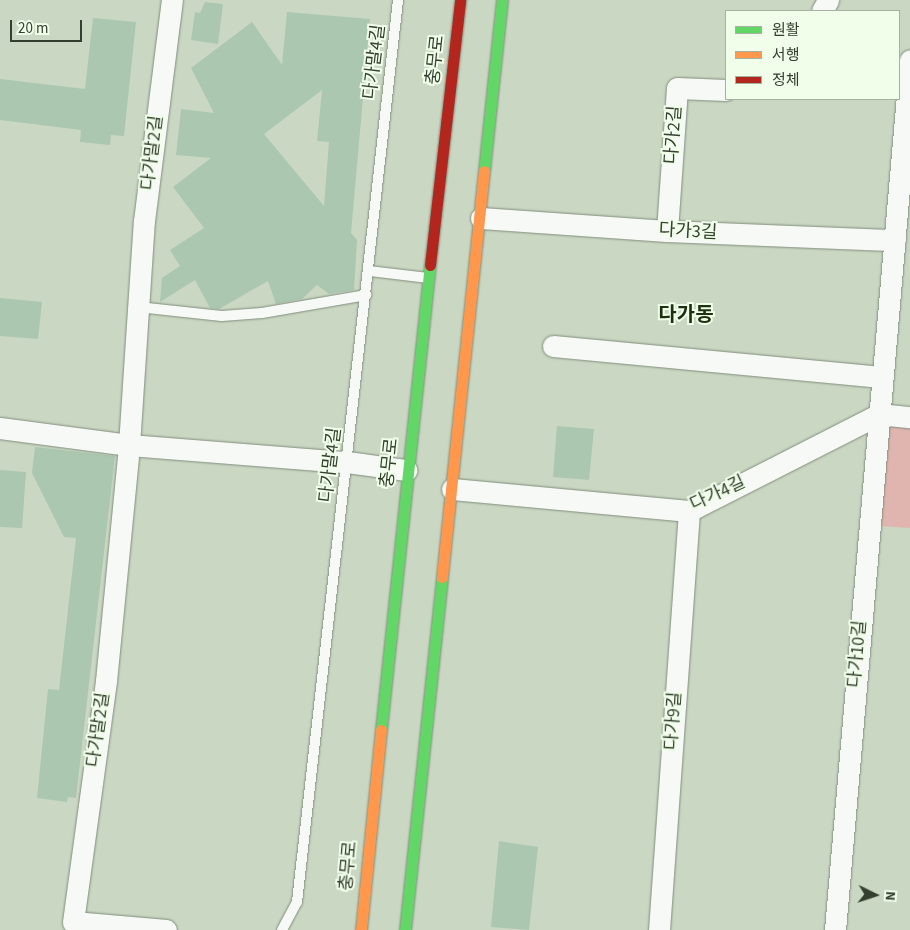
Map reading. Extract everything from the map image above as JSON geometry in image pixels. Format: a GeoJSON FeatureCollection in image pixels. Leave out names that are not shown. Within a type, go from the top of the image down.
{"type":"FeatureCollection","features":[{"type":"Feature","properties":{"kind":"main road","name":"충무로"},"geometry":{"type":"LineString","coordinates":[[361,930],[406,470],[460,0]]}},
{"type":"Feature","properties":{"kind":"main road"},"geometry":{"type":"LineString","coordinates":[[405,930],[502,0]]}},
{"type":"Feature","properties":{"kind":"street","name":"다가말2길"},"geometry":{"type":"LineString","coordinates":[[166,930],[73,922],[106,680],[129,445],[144,221],[172,0]]}},
{"type":"Feature","properties":{"kind":"street"},"geometry":{"type":"LineString","coordinates":[[453,0],[460,0]]}},
{"type":"Feature","properties":{"kind":"street","name":"다가10길"},"geometry":{"type":"LineString","coordinates":[[835,930],[910,60]]}},
{"type":"Feature","properties":{"kind":"street","name":"다가2길"},"geometry":{"type":"LineString","coordinates":[[667,232],[677,88],[725,90]]}},
{"type":"Feature","properties":{"kind":"street","name":"다가3길"},"geometry":{"type":"LineString","coordinates":[[480,218],[667,232],[895,240]]}},
{"type":"Feature","properties":{"kind":"street"},"geometry":{"type":"LineString","coordinates":[[553,346],[882,377]]}},
{"type":"Feature","properties":{"kind":"street"},"geometry":{"type":"LineString","coordinates":[[879,414],[910,417]]}},
{"type":"Feature","properties":{"kind":"street","name":"다가4길"},"geometry":{"type":"LineString","coordinates":[[452,489],[689,511],[879,414]]}},
{"type":"Feature","properties":{"kind":"street"},"geometry":{"type":"LineString","coordinates":[[0,428],[129,445],[347,462],[406,470]]}},
{"type":"Feature","properties":{"kind":"street","name":"다가9길"},"geometry":{"type":"LineString","coordinates":[[659,930],[689,511]]}},
{"type":"Feature","properties":{"kind":"lane","name":"다가말4길"},"geometry":{"type":"LineString","coordinates":[[282,930],[297,902],[398,0]]}},
{"type":"Feature","properties":{"kind":"lane"},"geometry":{"type":"LineString","coordinates":[[369,271],[429,278]]}},
{"type":"Feature","properties":{"kind":"lane"},"geometry":{"type":"LineString","coordinates":[[138,308],[222,316],[262,313],[366,295]]}},
{"type":"Feature","properties":{"kind":"shaded area"},"geometry":{"type":"Polygon","coordinates":[[[898,420],[910,421],[910,528],[877,526],[882,434],[898,420]]]}},
{"type":"Feature","properties":{"kind":"building"},"geometry":{"type":"Polygon","coordinates":[[[205,2],[223,4],[218,44],[191,40],[195,12],[200,13],[205,2]]]}},
{"type":"Feature","properties":{"kind":"building"},"geometry":{"type":"Polygon","coordinates":[[[287,12],[370,19],[351,233],[357,240],[354,290],[329,294],[317,285],[302,299],[276,304],[268,281],[219,309],[210,308],[195,280],[160,302],[162,278],[180,266],[170,250],[204,228],[173,187],[211,158],[176,155],[181,109],[214,113],[191,68],[252,22],[282,65],[287,12]],[[322,90],[264,134],[324,206],[329,142],[317,141],[322,90]]]}},
{"type":"Feature","properties":{"kind":"building"},"geometry":{"type":"Polygon","coordinates":[[[93,18],[136,22],[124,136],[111,135],[110,145],[80,142],[81,130],[0,120],[0,79],[85,89],[93,18]]]}},
{"type":"Feature","properties":{"kind":"building"},"geometry":{"type":"Polygon","coordinates":[[[0,298],[42,302],[38,339],[0,336],[0,298]]]}},
{"type":"Feature","properties":{"kind":"building"},"geometry":{"type":"Polygon","coordinates":[[[557,426],[594,429],[589,480],[553,477],[557,426]]]}},
{"type":"Feature","properties":{"kind":"building"},"geometry":{"type":"Polygon","coordinates":[[[35,447],[115,456],[76,798],[68,797],[67,802],[37,798],[48,689],[59,690],[76,538],[64,537],[32,473],[35,447]]]}},
{"type":"Feature","properties":{"kind":"building"},"geometry":{"type":"Polygon","coordinates":[[[0,470],[26,472],[22,528],[0,527],[0,470]]]}},
{"type":"Feature","properties":{"kind":"building"},"geometry":{"type":"Polygon","coordinates":[[[499,841],[538,847],[529,930],[491,927],[499,841]]]}},
{"type":"Feature","properties":{"kind":"traffic: fast"},"geometry":{"type":"LineString","coordinates":[[484,171],[502,0]]}},
{"type":"Feature","properties":{"kind":"traffic: fast"},"geometry":{"type":"LineString","coordinates":[[381,730],[430,265]]}},
{"type":"Feature","properties":{"kind":"traffic: fast"},"geometry":{"type":"LineString","coordinates":[[405,930],[442,577]]}},
{"type":"Feature","properties":{"kind":"traffic: slow"},"geometry":{"type":"LineString","coordinates":[[442,577],[484,171]]}},
{"type":"Feature","properties":{"kind":"traffic: slow"},"geometry":{"type":"LineString","coordinates":[[361,930],[381,730]]}},
{"type":"Feature","properties":{"kind":"traffic: jam"},"geometry":{"type":"LineString","coordinates":[[430,265],[460,0]]}},
{"type":"Feature","properties":{"kind":"district","name":"다가동"},"geometry":{"type":"Point","coordinates":[686,315]}}]}
